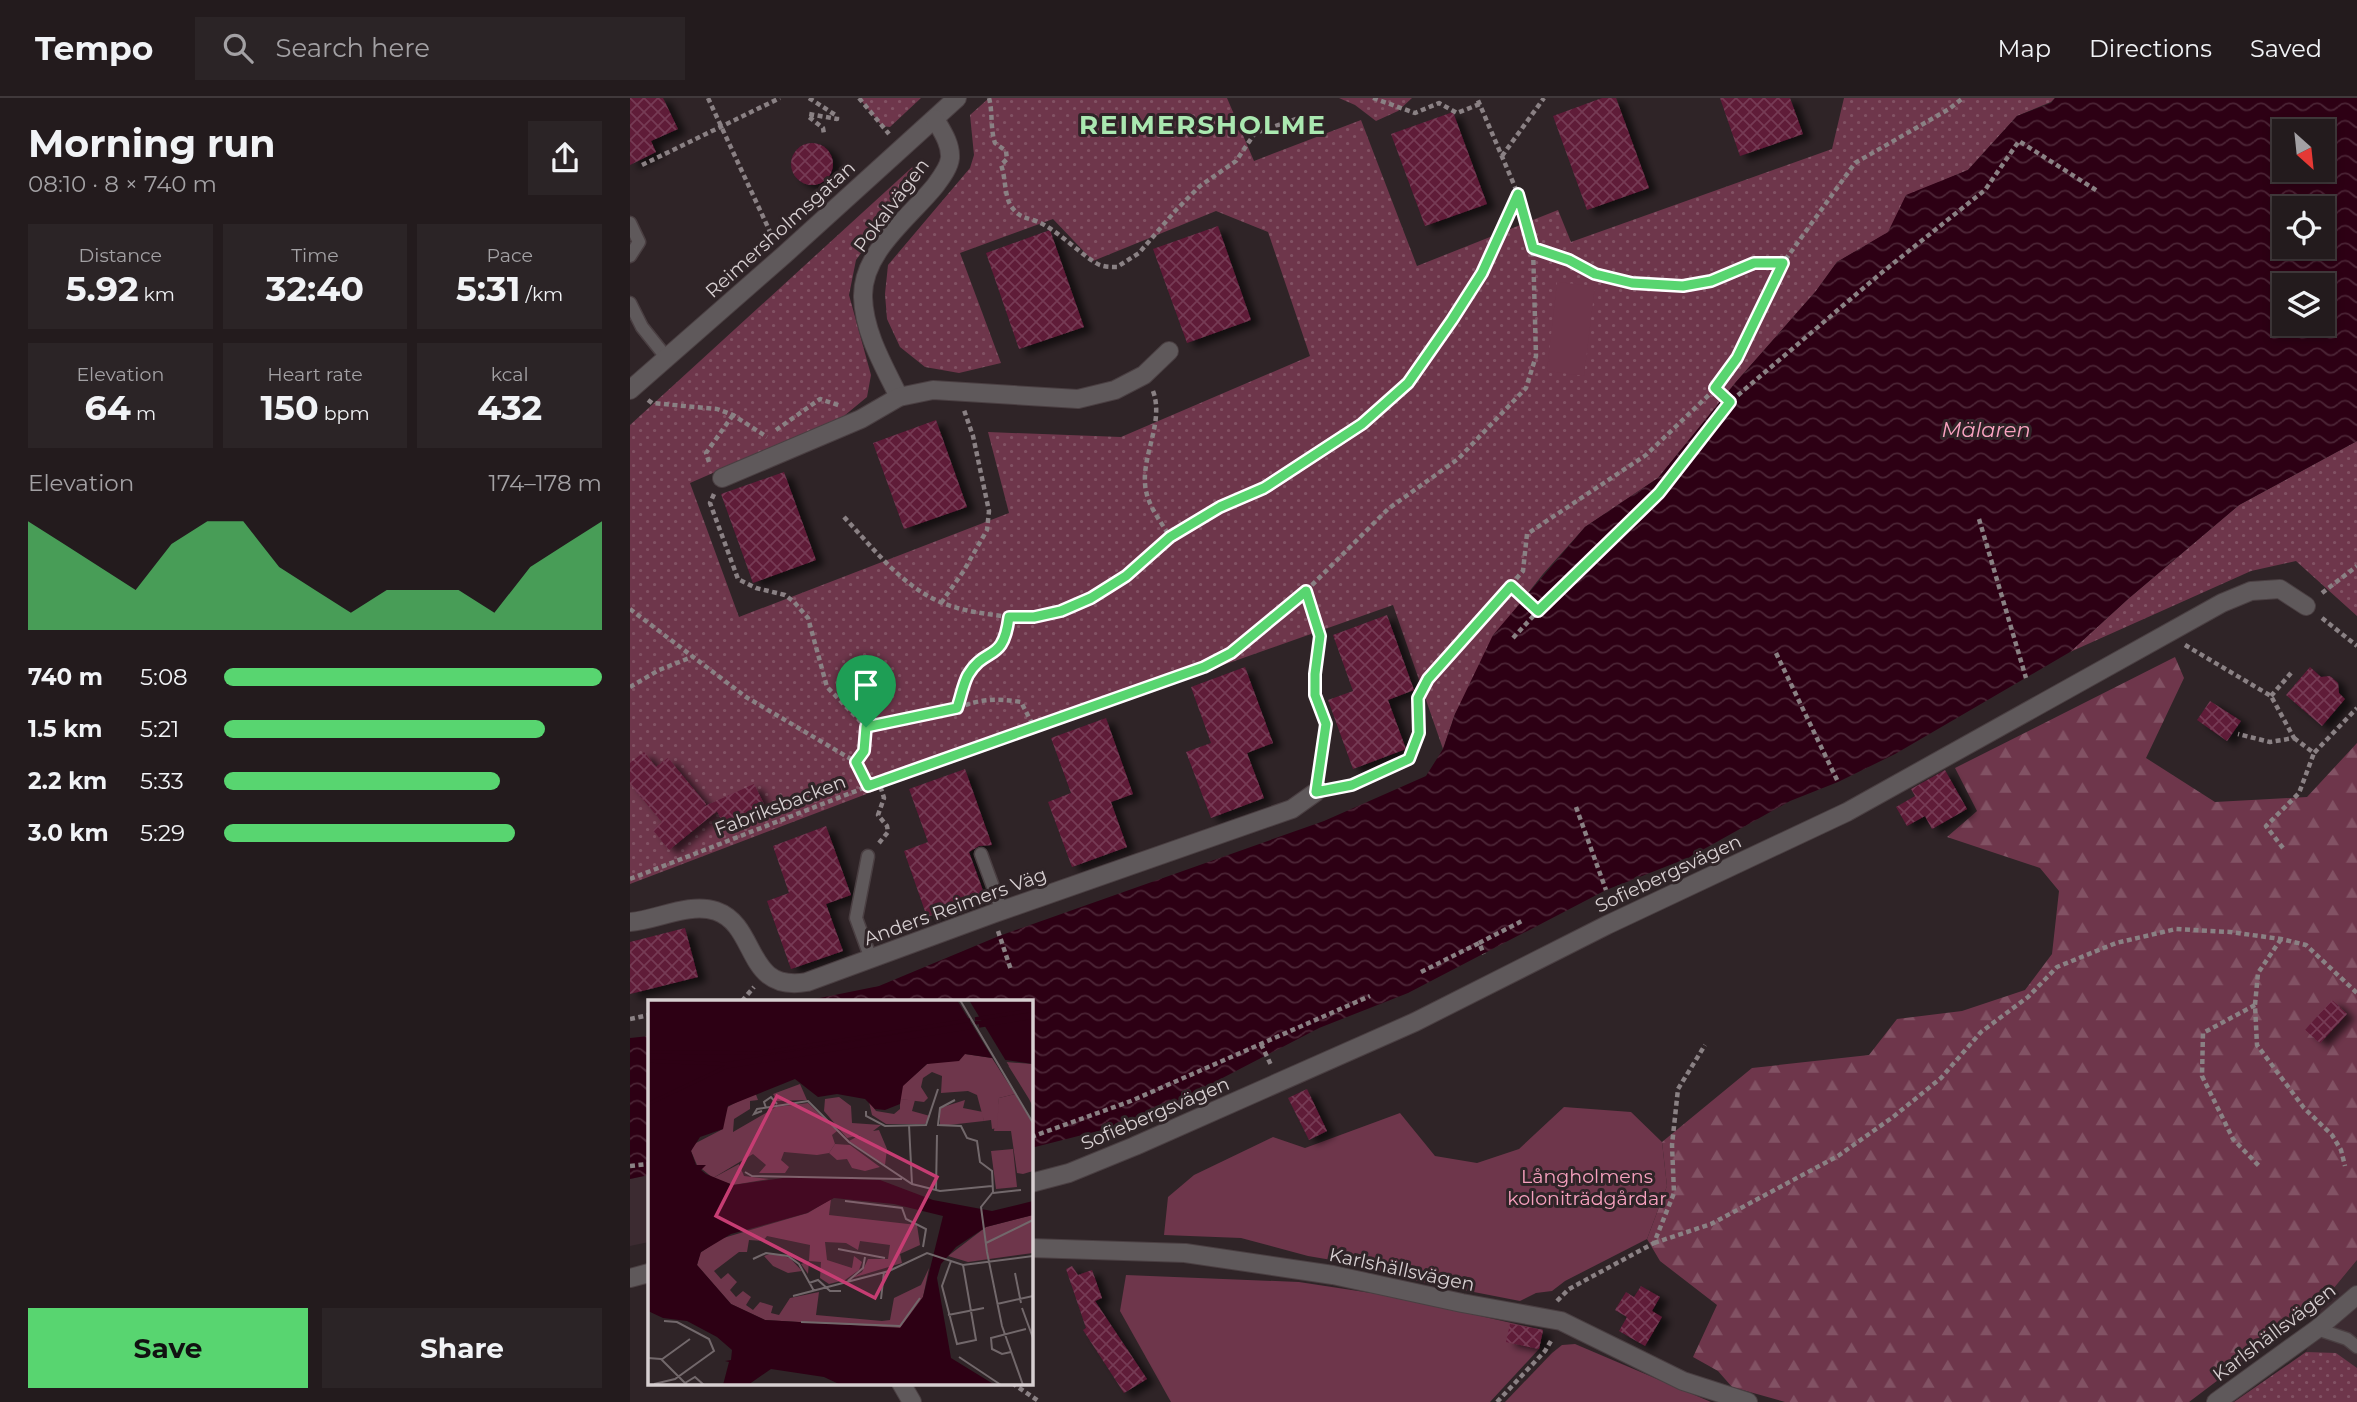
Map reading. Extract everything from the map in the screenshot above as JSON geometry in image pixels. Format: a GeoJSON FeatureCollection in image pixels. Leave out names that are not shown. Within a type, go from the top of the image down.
{"type":"FeatureCollection","features":[{"type":"Feature","properties":{"kind":"street","name":"Reimersholmsgatan"},"geometry":{"type":"LineString","coordinates":[[630,390],[957,98]]}},
{"type":"Feature","properties":{"kind":"street","name":"Pokalvägen"},"geometry":{"type":"LineString","coordinates":[[899,397],[872,341],[863,297],[864,286],[876,253],[926,198],[942,177],[950,159],[946,137],[935,119]]}},
{"type":"Feature","properties":{"kind":"street"},"geometry":{"type":"LineString","coordinates":[[722,478],[861,419],[899,397],[933,390],[1078,399],[1115,390],[1144,375],[1169,351]]}},
{"type":"Feature","properties":{"kind":"street","name":"Sofiebergsvägen"},"geometry":{"type":"LineString","coordinates":[[1032,1183],[1069,1173],[1135,1146],[1415,1022],[1607,925],[1847,812],[2222,603],[2250,591],[2280,589],[2306,606]]}},
{"type":"Feature","properties":{"kind":"street","name":"Anders Reimers Väg"},"geometry":{"type":"LineString","coordinates":[[630,922],[688,909],[714,910],[730,918],[765,972],[776,981],[792,985],[807,982],[1292,809],[1316,792]]}},
{"type":"Feature","properties":{"kind":"street","name":"Karlshällsvägen"},"geometry":{"type":"LineString","coordinates":[[1032,1248],[1185,1253],[1333,1275],[1561,1321],[1684,1381],[1748,1402]]}},
{"type":"Feature","properties":{"kind":"street"},"geometry":{"type":"LineString","coordinates":[[630,1278],[648,1273]]}},
{"type":"Feature","properties":{"kind":"street","name":"Karlshällsvägen"},"geometry":{"type":"LineString","coordinates":[[2216,1402],[2317,1329],[2357,1295]]}},
{"type":"Feature","properties":{"kind":"street"},"geometry":{"type":"LineString","coordinates":[[902,1384],[912,1402]]}},
{"type":"Feature","properties":{"kind":"lane"},"geometry":{"type":"LineString","coordinates":[[630,223],[639,242],[630,256]]}},
{"type":"Feature","properties":{"kind":"lane"},"geometry":{"type":"LineString","coordinates":[[630,303],[642,327],[666,357]]}},
{"type":"Feature","properties":{"kind":"lane"},"geometry":{"type":"LineString","coordinates":[[981,854],[1002,911]]}},
{"type":"Feature","properties":{"kind":"lane"},"geometry":{"type":"LineString","coordinates":[[868,856],[856,918],[871,959]]}},
{"type":"Feature","properties":{"kind":"lane"},"geometry":{"type":"LineString","coordinates":[[2317,1329],[2347,1339],[2357,1347]]}},
{"type":"Feature","properties":{"kind":"path"},"geometry":{"type":"LineString","coordinates":[[708,98],[772,236]]}},
{"type":"Feature","properties":{"kind":"path"},"geometry":{"type":"LineString","coordinates":[[642,165],[780,98]]}},
{"type":"Feature","properties":{"kind":"path"},"geometry":{"type":"LineString","coordinates":[[809,98],[837,116],[837,119],[809,114],[809,117],[823,128],[824,134]]}},
{"type":"Feature","properties":{"kind":"path"},"geometry":{"type":"LineString","coordinates":[[859,98],[889,134]]}},
{"type":"Feature","properties":{"kind":"path"},"geometry":{"type":"LineString","coordinates":[[989,98],[995,143],[1006,150],[1007,159],[1001,165],[1007,185],[1007,197],[1013,209],[1023,219],[1032,219],[1046,227],[1098,265],[1117,268],[1139,253],[1200,186],[1236,160],[1255,133],[1305,116]]}},
{"type":"Feature","properties":{"kind":"path"},"geometry":{"type":"LineString","coordinates":[[1373,98],[1415,113],[1439,103],[1457,113],[1478,101]]}},
{"type":"Feature","properties":{"kind":"path"},"geometry":{"type":"LineString","coordinates":[[1502,156],[1544,98]]}},
{"type":"Feature","properties":{"kind":"path"},"geometry":{"type":"LineString","coordinates":[[1306,591],[1320,636],[1315,695],[1326,724],[1316,792],[1352,785],[1409,759],[1419,733],[1418,698],[1428,679],[1523,571],[1527,534],[1646,455],[1715,388],[1737,358],[1783,263],[1854,163],[1949,109],[1963,98]]}},
{"type":"Feature","properties":{"kind":"path","name":"Fabriksbacken"},"geometry":{"type":"LineString","coordinates":[[630,879],[868,786],[1204,667],[1222,658],[1306,591],[1388,509],[1458,459],[1526,388],[1536,356],[1533,248],[1518,194],[1478,101]]}},
{"type":"Feature","properties":{"kind":"path"},"geometry":{"type":"LineString","coordinates":[[1513,638],[1659,493],[1730,402],[1880,274],[1985,190],[2019,141],[2099,192]]}},
{"type":"Feature","properties":{"kind":"path"},"geometry":{"type":"LineString","coordinates":[[844,517],[910,585],[941,603],[975,612],[1009,617],[1034,617],[1061,611],[1091,598],[1126,576],[1170,537],[1220,507],[1264,488],[1362,424],[1408,383],[1482,273],[1518,194]]}},
{"type":"Feature","properties":{"kind":"path"},"geometry":{"type":"LineString","coordinates":[[1533,248],[1607,277],[1632,283],[1683,286],[1711,281],[1754,263],[1783,263]]}},
{"type":"Feature","properties":{"kind":"path"},"geometry":{"type":"LineString","coordinates":[[1715,388],[1730,402]]}},
{"type":"Feature","properties":{"kind":"path"},"geometry":{"type":"LineString","coordinates":[[1155,394],[1156,420],[1144,482],[1149,502],[1170,537]]}},
{"type":"Feature","properties":{"kind":"path"},"geometry":{"type":"LineString","coordinates":[[652,403],[717,409],[733,415],[767,437],[820,399]]}},
{"type":"Feature","properties":{"kind":"path"},"geometry":{"type":"LineString","coordinates":[[941,603],[987,530],[989,511],[973,436],[961,405]]}},
{"type":"Feature","properties":{"kind":"path"},"geometry":{"type":"LineString","coordinates":[[706,453],[733,415]]}},
{"type":"Feature","properties":{"kind":"path"},"geometry":{"type":"LineString","coordinates":[[722,478],[710,503],[738,579],[755,588],[785,595],[808,618],[827,687],[866,727],[864,751],[856,762]]}},
{"type":"Feature","properties":{"kind":"path"},"geometry":{"type":"LineString","coordinates":[[1979,519],[2026,678]]}},
{"type":"Feature","properties":{"kind":"path"},"geometry":{"type":"LineString","coordinates":[[2357,566],[2306,606],[2357,646]]}},
{"type":"Feature","properties":{"kind":"path"},"geometry":{"type":"LineString","coordinates":[[1511,586],[1538,611]]}},
{"type":"Feature","properties":{"kind":"path"},"geometry":{"type":"LineString","coordinates":[[630,609],[746,696],[856,762],[868,786]]}},
{"type":"Feature","properties":{"kind":"path"},"geometry":{"type":"LineString","coordinates":[[957,708],[968,676],[978,662],[998,650],[1006,637],[1009,617]]}},
{"type":"Feature","properties":{"kind":"path"},"geometry":{"type":"LineString","coordinates":[[2166,634],[2271,696],[2294,738],[2314,754]]}},
{"type":"Feature","properties":{"kind":"path"},"geometry":{"type":"LineString","coordinates":[[1776,653],[1838,782]]}},
{"type":"Feature","properties":{"kind":"path"},"geometry":{"type":"LineString","coordinates":[[630,687],[659,670],[693,657]]}},
{"type":"Feature","properties":{"kind":"path"},"geometry":{"type":"LineString","coordinates":[[2271,696],[2291,673]]}},
{"type":"Feature","properties":{"kind":"path"},"geometry":{"type":"LineString","coordinates":[[866,727],[957,708],[978,700],[1000,699],[1021,702],[1034,727]]}},
{"type":"Feature","properties":{"kind":"path"},"geometry":{"type":"LineString","coordinates":[[2283,848],[2266,826],[2300,793],[2314,754],[2357,708]]}},
{"type":"Feature","properties":{"kind":"path"},"geometry":{"type":"LineString","coordinates":[[2238,734],[2270,743],[2294,738]]}},
{"type":"Feature","properties":{"kind":"path"},"geometry":{"type":"LineString","coordinates":[[879,782],[884,798],[878,815],[887,826]]}},
{"type":"Feature","properties":{"kind":"path"},"geometry":{"type":"LineString","coordinates":[[1576,807],[1606,890]]}},
{"type":"Feature","properties":{"kind":"path"},"geometry":{"type":"LineString","coordinates":[[1421,972],[1522,921]]}},
{"type":"Feature","properties":{"kind":"path"},"geometry":{"type":"LineString","coordinates":[[1542,1317],[1569,1289],[1654,1243],[1711,1224],[1838,1156],[1893,1117],[1941,1078],[1981,1032],[2028,997],[2057,967],[2116,943],[2176,929],[2230,932],[2281,939],[2306,945],[2357,993]]}},
{"type":"Feature","properties":{"kind":"path"},"geometry":{"type":"LineString","coordinates":[[999,936],[1011,970]]}},
{"type":"Feature","properties":{"kind":"path"},"geometry":{"type":"LineString","coordinates":[[2281,939],[2258,972],[2255,1005],[2257,1045],[2304,1108],[2332,1135],[2341,1150],[2345,1166]]}},
{"type":"Feature","properties":{"kind":"path"},"geometry":{"type":"LineString","coordinates":[[1479,943],[1484,954]]}},
{"type":"Feature","properties":{"kind":"path"},"geometry":{"type":"LineString","coordinates":[[1032,1138],[1131,1101],[1370,996]]}},
{"type":"Feature","properties":{"kind":"path"},"geometry":{"type":"LineString","coordinates":[[2255,1005],[2203,1033],[2202,1076],[2232,1139],[2260,1167]]}},
{"type":"Feature","properties":{"kind":"path"},"geometry":{"type":"LineString","coordinates":[[630,1019],[648,1015]]}},
{"type":"Feature","properties":{"kind":"path"},"geometry":{"type":"LineString","coordinates":[[1654,1243],[1674,1193],[1672,1145],[1678,1089],[1705,1045]]}},
{"type":"Feature","properties":{"kind":"path"},"geometry":{"type":"LineString","coordinates":[[630,1166],[648,1164]]}},
{"type":"Feature","properties":{"kind":"path"},"geometry":{"type":"LineString","coordinates":[[1497,1402],[1545,1351],[1561,1321]]}},
{"type":"Feature","properties":{"kind":"path"},"geometry":{"type":"LineString","coordinates":[[1013,1384],[1040,1402]]}},
{"type":"Feature","properties":{"kind":"shaded area"},"geometry":{"type":"Polygon","coordinates":[[[648,1175],[648,1242],[630,1246],[630,1179],[648,1175]]]}},
{"type":"Feature","properties":{"kind":"shaded area"},"geometry":{"type":"Polygon","coordinates":[[[2357,1260],[2357,1402],[2234,1402],[2306,1352],[2324,1300],[2357,1260]]]}},
{"type":"Feature","properties":{"kind":"green space"},"geometry":{"type":"Polygon","coordinates":[[[859,98],[921,98],[890,127],[882,126],[859,98]]]}},
{"type":"Feature","properties":{"kind":"green space"},"geometry":{"type":"Polygon","coordinates":[[[989,98],[1227,98],[1254,161],[1361,120],[1417,266],[1558,210],[1571,242],[1832,149],[1844,98],[2055,98],[2017,116],[1968,170],[1906,196],[1889,232],[1837,262],[1816,291],[1736,382],[1658,478],[1585,527],[1524,598],[1455,714],[1443,749],[1393,605],[969,755],[630,884],[630,425],[920,160],[908,189],[856,260],[849,295],[871,375],[867,397],[844,416],[690,483],[739,617],[1009,513],[988,432],[1121,437],[1310,356],[1268,232],[1216,211],[1093,261],[1053,219],[960,253],[1001,363],[959,373],[925,367],[900,347],[887,319],[885,294],[888,265],[970,168],[974,155],[970,115],[989,98]]]}},
{"type":"Feature","properties":{"kind":"green space"},"geometry":{"type":"Polygon","coordinates":[[[1339,98],[1412,98],[1398,111],[1376,121],[1355,105],[1339,98]]]}},
{"type":"Feature","properties":{"kind":"green space"},"geometry":{"type":"Polygon","coordinates":[[[1557,282],[1595,286],[1584,376],[1547,371],[1557,282]]]}},
{"type":"Feature","properties":{"kind":"green space"},"geometry":{"type":"Polygon","coordinates":[[[2357,441],[2357,616],[2296,561],[2251,571],[2070,652],[2239,505],[2357,441]]]}},
{"type":"Feature","properties":{"kind":"green space"},"geometry":{"type":"Polygon","coordinates":[[[2175,657],[2184,678],[2146,758],[2215,802],[2307,797],[2357,743],[2357,1260],[2324,1300],[2189,1402],[1785,1402],[1732,1387],[1718,1371],[1693,1357],[1717,1305],[1660,1261],[1647,1239],[1667,1186],[1662,1142],[1752,1068],[1869,1055],[1897,1019],[1962,1011],[2025,990],[2052,954],[2059,891],[2040,868],[1947,837],[1977,811],[1955,768],[2175,657]]]}},
{"type":"Feature","properties":{"kind":"green space","name":"Långholmens koloniträdgårdar"},"geometry":{"type":"Polygon","coordinates":[[[1564,1107],[1631,1112],[1662,1142],[1667,1186],[1647,1239],[1565,1281],[1552,1291],[1536,1293],[1520,1301],[1402,1278],[1361,1265],[1308,1256],[1241,1238],[1164,1235],[1168,1197],[1194,1175],[1273,1137],[1305,1148],[1400,1113],[1435,1156],[1477,1163],[1519,1149],[1564,1107]]]}},
{"type":"Feature","properties":{"kind":"green space"},"geometry":{"type":"Polygon","coordinates":[[[1126,1275],[1299,1282],[1391,1296],[1543,1330],[1539,1349],[1490,1402],[1171,1402],[1120,1311],[1126,1275]]]}},
{"type":"Feature","properties":{"kind":"green space"},"geometry":{"type":"Polygon","coordinates":[[[1575,1344],[1711,1402],[1505,1402],[1552,1353],[1562,1345],[1575,1344]]]}},
{"type":"Feature","properties":{"kind":"green space"},"geometry":{"type":"Polygon","coordinates":[[[2306,1352],[2336,1353],[2357,1368],[2357,1402],[2234,1402],[2306,1352]]]}},
{"type":"Feature","properties":{"kind":"water","name":"Mälaren"},"geometry":{"type":"Polygon","coordinates":[[[2055,98],[2357,98],[2357,441],[2239,505],[2070,652],[1895,754],[1838,782],[1790,801],[1688,858],[1606,890],[1408,993],[1319,1028],[1184,1098],[1106,1129],[1032,1148],[1032,1000],[810,1000],[879,986],[999,936],[1324,821],[1426,776],[1443,749],[1455,714],[1493,635],[1585,527],[1658,478],[1736,382],[1816,291],[1837,262],[1888,232],[1906,195],[1968,170],[2017,116],[2051,103],[2055,98]]]}},
{"type":"Feature","properties":{"kind":"water"},"geometry":{"type":"Polygon","coordinates":[[[648,1036],[648,1175],[630,1179],[630,1038],[648,1036]]]}},
{"type":"Feature","properties":{"kind":"building"},"geometry":{"type":"Polygon","coordinates":[[[630,98],[663,98],[678,129],[651,141],[656,152],[630,165],[630,98]]]}},
{"type":"Feature","properties":{"kind":"building"},"geometry":{"type":"Polygon","coordinates":[[[1602,98],[1616,98],[1649,188],[1587,210],[1553,116],[1602,98]]]}},
{"type":"Feature","properties":{"kind":"building"},"geometry":{"type":"Polygon","coordinates":[[[1720,98],[1790,98],[1803,134],[1740,156],[1720,98]]]}},
{"type":"Feature","properties":{"kind":"building"},"geometry":{"type":"Polygon","coordinates":[[[1453,112],[1487,204],[1425,226],[1391,134],[1453,112]]]}},
{"type":"Feature","properties":{"kind":"building"},"geometry":{"type":"Polygon","coordinates":[[[812,143],[827,149],[833,164],[827,179],[812,185],[797,179],[791,164],[797,149],[812,143]]]}},
{"type":"Feature","properties":{"kind":"building"},"geometry":{"type":"Polygon","coordinates":[[[1218,226],[1251,320],[1187,343],[1153,249],[1218,226]]]}},
{"type":"Feature","properties":{"kind":"building"},"geometry":{"type":"Polygon","coordinates":[[[1050,230],[1084,327],[1019,349],[986,253],[1050,230]]]}},
{"type":"Feature","properties":{"kind":"building"},"geometry":{"type":"Polygon","coordinates":[[[936,420],[967,507],[904,529],[873,443],[936,420]]]}},
{"type":"Feature","properties":{"kind":"building"},"geometry":{"type":"Polygon","coordinates":[[[784,472],[816,560],[753,583],[721,494],[784,472]]]}},
{"type":"Feature","properties":{"kind":"building"},"geometry":{"type":"Polygon","coordinates":[[[1387,615],[1414,690],[1388,700],[1406,749],[1353,769],[1328,700],[1353,691],[1333,635],[1387,615]]]}},
{"type":"Feature","properties":{"kind":"building"},"geometry":{"type":"Polygon","coordinates":[[[1245,667],[1273,743],[1247,753],[1264,798],[1211,818],[1186,752],[1211,743],[1191,687],[1245,667]]]}},
{"type":"Feature","properties":{"kind":"building"},"geometry":{"type":"Polygon","coordinates":[[[2310,667],[2321,677],[2330,676],[2338,683],[2339,693],[2345,699],[2322,726],[2286,695],[2310,667]]]}},
{"type":"Feature","properties":{"kind":"building"},"geometry":{"type":"Polygon","coordinates":[[[2210,701],[2241,721],[2227,741],[2197,720],[2210,701]]]}},
{"type":"Feature","properties":{"kind":"building"},"geometry":{"type":"Polygon","coordinates":[[[1106,718],[1133,794],[1111,802],[1127,847],[1072,867],[1048,802],[1071,793],[1051,738],[1106,718]]]}},
{"type":"Feature","properties":{"kind":"building"},"geometry":{"type":"Polygon","coordinates":[[[644,752],[656,767],[668,758],[706,804],[703,807],[754,784],[764,804],[723,823],[717,811],[669,850],[653,830],[662,822],[630,784],[630,763],[644,752]]]}},
{"type":"Feature","properties":{"kind":"building"},"geometry":{"type":"Polygon","coordinates":[[[965,769],[992,845],[979,846],[969,852],[985,896],[927,917],[904,851],[928,842],[909,789],[965,769]]]}},
{"type":"Feature","properties":{"kind":"building"},"geometry":{"type":"Polygon","coordinates":[[[1945,770],[1967,809],[1932,829],[1925,816],[1907,826],[1896,807],[1915,796],[1911,789],[1945,770]]]}},
{"type":"Feature","properties":{"kind":"building"},"geometry":{"type":"Polygon","coordinates":[[[826,826],[851,895],[826,904],[843,951],[791,969],[767,901],[789,893],[773,846],[826,826]]]}},
{"type":"Feature","properties":{"kind":"building"},"geometry":{"type":"Polygon","coordinates":[[[685,928],[698,977],[630,994],[630,942],[685,928]]]}},
{"type":"Feature","properties":{"kind":"building"},"geometry":{"type":"Polygon","coordinates":[[[2332,1000],[2347,1014],[2320,1043],[2305,1030],[2332,1000]]]}},
{"type":"Feature","properties":{"kind":"building"},"geometry":{"type":"Polygon","coordinates":[[[1307,1089],[1327,1131],[1309,1140],[1288,1098],[1307,1089]]]}},
{"type":"Feature","properties":{"kind":"building"},"geometry":{"type":"Polygon","coordinates":[[[1072,1266],[1078,1275],[1092,1270],[1102,1298],[1095,1301],[1147,1379],[1124,1393],[1083,1330],[1086,1328],[1066,1269],[1072,1266]]]}},
{"type":"Feature","properties":{"kind":"building"},"geometry":{"type":"Polygon","coordinates":[[[1641,1286],[1660,1297],[1652,1311],[1662,1317],[1645,1346],[1619,1331],[1627,1317],[1615,1310],[1626,1292],[1634,1297],[1641,1286]]]}},
{"type":"Feature","properties":{"kind":"building"},"geometry":{"type":"Polygon","coordinates":[[[1510,1324],[1543,1330],[1539,1349],[1506,1342],[1510,1324]]]}},
{"type":"Feature","properties":{"kind":"district","name":"REIMERSHOLME"},"geometry":{"type":"Point","coordinates":[1203,125]}},
{"type":"Feature","properties":{"kind":"route"},"geometry":{"type":"LineString","coordinates":[[1518,194],[1533,248],[1569,260],[1595,274],[1632,283],[1683,286],[1711,281],[1754,263],[1783,263],[1737,358],[1715,388],[1730,402],[1659,493],[1538,611],[1511,586],[1428,679],[1418,698],[1419,733],[1409,759],[1352,785],[1316,792],[1326,724],[1315,695],[1320,636],[1306,591],[1231,653],[1204,667],[868,786],[856,762],[864,751],[866,727],[957,708],[968,676],[978,662],[998,650],[1006,637],[1009,617],[1034,617],[1061,611],[1091,598],[1126,576],[1170,537],[1220,507],[1264,488],[1362,424],[1408,383],[1452,320],[1482,273],[1518,194]]}}]}
